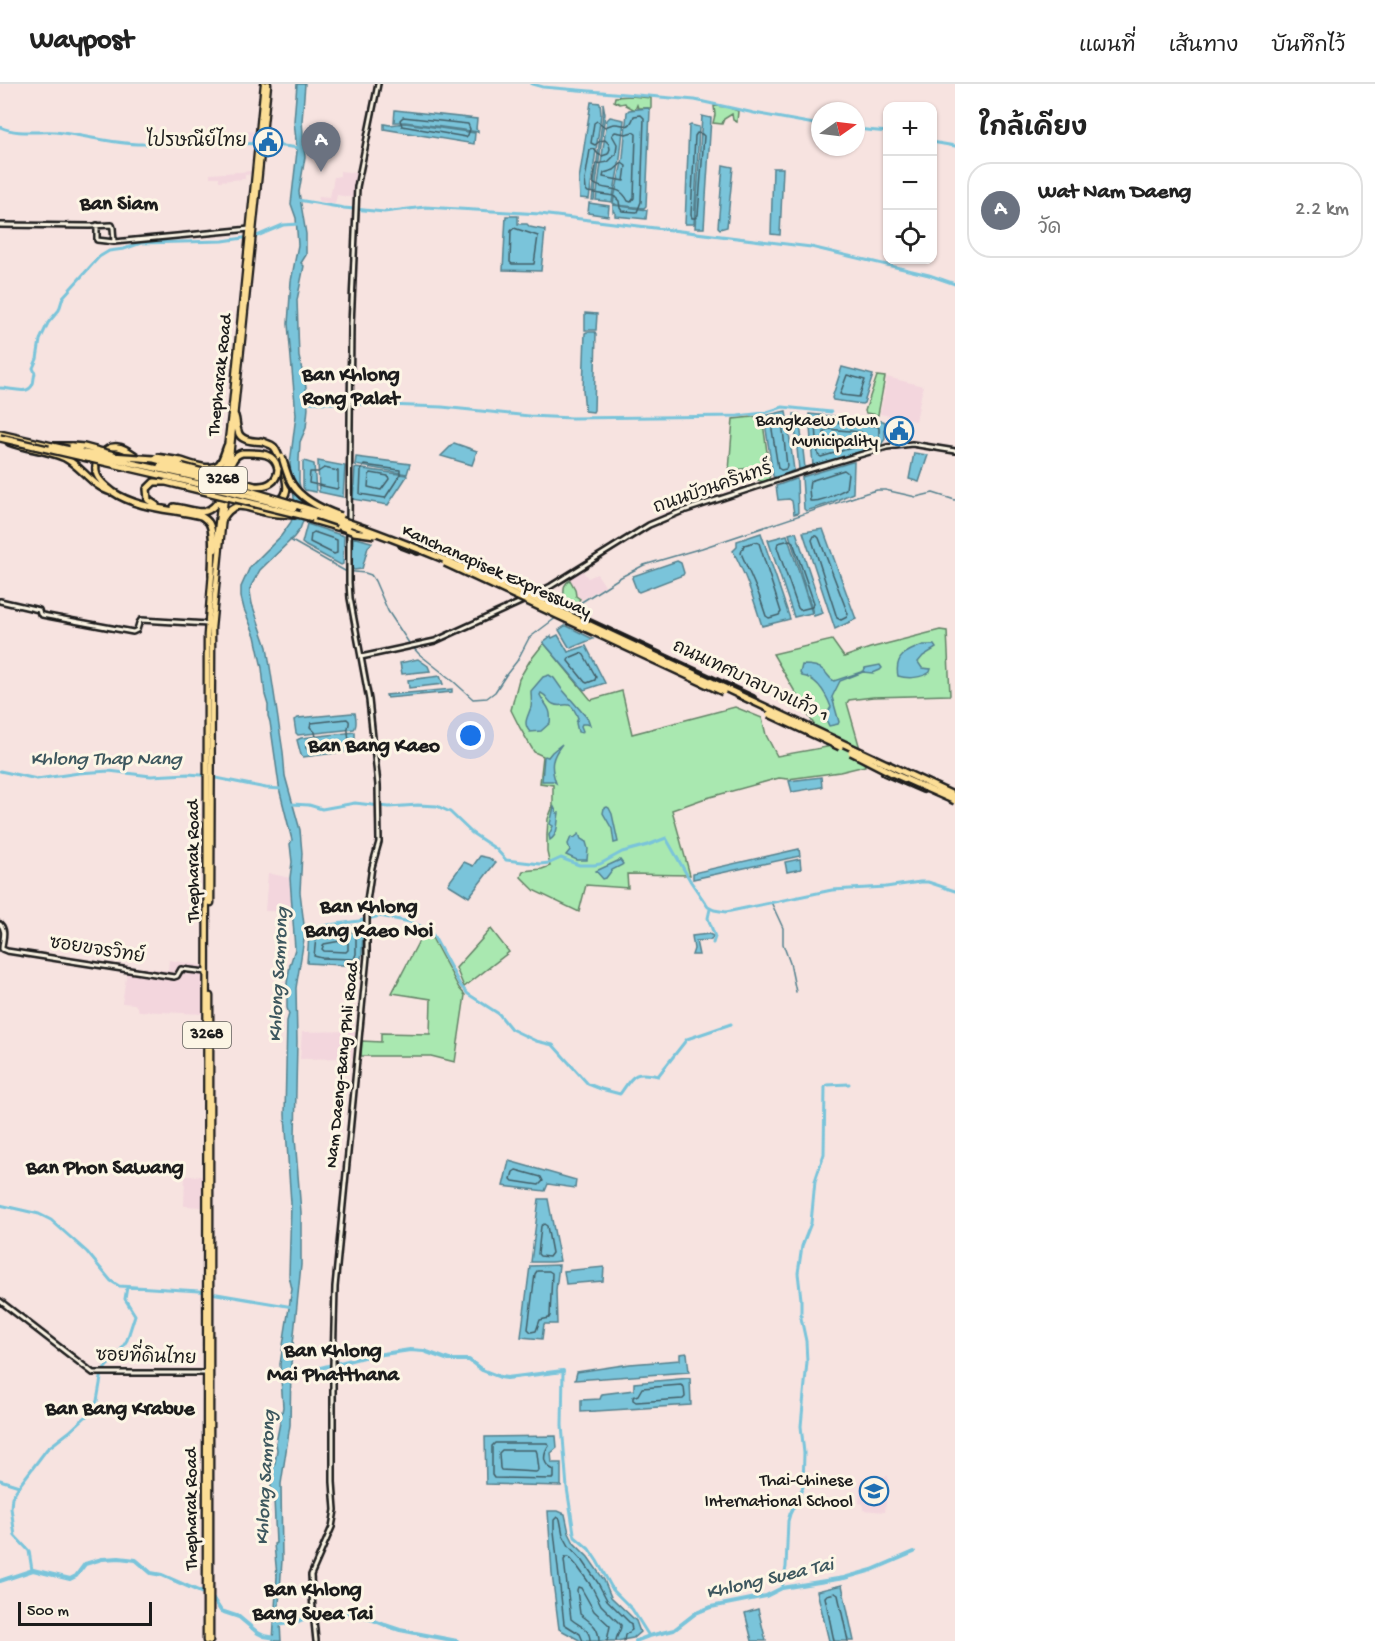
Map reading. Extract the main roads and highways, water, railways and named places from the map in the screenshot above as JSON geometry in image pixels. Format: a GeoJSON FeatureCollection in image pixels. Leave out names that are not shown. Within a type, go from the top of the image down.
{"type":"FeatureCollection","features":[{"type":"Feature","properties":{"kind":"highway"},"geometry":{"type":"LineString","coordinates":[[235,416],[241,437],[272,443],[276,446],[291,482],[300,494],[328,511],[397,540]]}},
{"type":"Feature","properties":{"kind":"highway"},"geometry":{"type":"LineString","coordinates":[[2,437],[24,447],[63,458],[109,492],[149,506],[197,515],[207,520],[212,534],[212,574]]}},
{"type":"Feature","properties":{"kind":"highway","name":"Kanchanapisek Expressway"},"geometry":{"type":"LineString","coordinates":[[2,437],[52,446],[241,489],[338,518],[397,540],[511,588],[955,799]]}},
{"type":"Feature","properties":{"kind":"highway","name":"Kanchanapisek Expressway"},"geometry":{"type":"LineString","coordinates":[[2,437],[166,479],[225,490],[291,507],[375,535],[501,588],[887,770],[955,799]]}},
{"type":"Feature","properties":{"kind":"highway"},"geometry":{"type":"LineString","coordinates":[[221,498],[212,509],[204,512],[154,505],[146,495],[147,489],[154,482],[166,479],[267,504],[277,502],[282,499],[288,486],[284,470],[276,449],[261,441]]}},
{"type":"Feature","properties":{"kind":"highway"},"geometry":{"type":"LineString","coordinates":[[52,446],[84,447],[117,455],[162,457],[206,468],[216,466],[222,459],[227,446]]}},
{"type":"Feature","properties":{"kind":"highway"},"geometry":{"type":"LineString","coordinates":[[72,446],[117,457],[154,459],[255,486],[265,486],[273,482],[278,469],[276,460],[269,455],[239,453],[228,474]]}},
{"type":"Feature","properties":{"kind":"highway"},"geometry":{"type":"LineString","coordinates":[[114,493],[97,477],[96,470],[99,457],[106,450],[118,447],[142,460],[219,480],[241,489]]}},
{"type":"Feature","properties":{"kind":"highway"},"geometry":{"type":"LineString","coordinates":[[166,479],[317,519],[348,530]]}},
{"type":"Feature","properties":{"kind":"highway"},"geometry":{"type":"LineString","coordinates":[[222,520],[233,507],[243,506],[375,535]]}},
{"type":"Feature","properties":{"kind":"main road","name":"Thepharak Road"},"geometry":{"type":"LineString","coordinates":[[206,1641],[209,1025],[207,624],[236,386],[266,84]]}},
{"type":"Feature","properties":{"kind":"main road","name":"Nam Daeng-Bang Phli Road"},"geometry":{"type":"LineString","coordinates":[[316,1641],[311,1575],[332,1527],[335,1510],[333,1482],[334,1287],[367,956],[367,905],[372,867],[379,842],[379,803],[370,709],[350,598],[348,572],[352,289],[358,178],[378,84]]}},
{"type":"Feature","properties":{"kind":"main road","name":"Thepharak Road"},"geometry":{"type":"LineString","coordinates":[[251,237],[250,228],[260,145]]}},
{"type":"Feature","properties":{"kind":"main road"},"geometry":{"type":"LineString","coordinates":[[0,225],[113,225],[114,242]]}},
{"type":"Feature","properties":{"kind":"main road"},"geometry":{"type":"LineString","coordinates":[[97,225],[97,240],[114,242],[250,228]]}},
{"type":"Feature","properties":{"kind":"main road","name":"Thepharak Road"},"geometry":{"type":"LineString","coordinates":[[209,677],[236,386]]}},
{"type":"Feature","properties":{"kind":"main road","name":"ถนนบัวนครินทร์"},"geometry":{"type":"LineString","coordinates":[[361,657],[412,647],[455,633],[533,596],[638,531],[680,512],[798,473],[887,447],[912,444],[955,451]]}},
{"type":"Feature","properties":{"kind":"main road","name":"ถนนเทศบาลบางแก้ว 1"},"geometry":{"type":"LineString","coordinates":[[533,596],[888,763],[955,799]]}},
{"type":"Feature","properties":{"kind":"main road"},"geometry":{"type":"LineString","coordinates":[[0,601],[39,609],[42,615],[133,632],[137,630],[141,620],[207,624]]}},
{"type":"Feature","properties":{"kind":"main road"},"geometry":{"type":"LineString","coordinates":[[888,763],[884,772],[955,799]]}},
{"type":"Feature","properties":{"kind":"main road","name":"Thepharak Road"},"geometry":{"type":"LineString","coordinates":[[209,780],[209,1025]]}},
{"type":"Feature","properties":{"kind":"main road","name":"ซอยขจรวิทย์"},"geometry":{"type":"LineString","coordinates":[[0,924],[4,929],[2,948],[8,951],[174,977],[180,969],[208,972]]}},
{"type":"Feature","properties":{"kind":"main road","name":"Thepharak Road"},"geometry":{"type":"LineString","coordinates":[[208,1293],[206,1373],[208,1546]]}},
{"type":"Feature","properties":{"kind":"main road","name":"ซอยที่ดินไทย"},"geometry":{"type":"LineString","coordinates":[[0,1301],[93,1373],[206,1373]]}},
{"type":"Feature","properties":{"kind":"main road","name":"Thepharak Road"},"geometry":{"type":"LineString","coordinates":[[208,1596],[210,1641]]}},
{"type":"Feature","properties":{"kind":"water"},"geometry":{"type":"Polygon","coordinates":[[[297,84],[305,84],[302,121],[305,157],[299,192],[306,234],[306,255],[301,263],[304,266],[297,300],[299,357],[308,408],[306,428],[300,442],[299,460],[303,521],[294,537],[260,570],[250,591],[252,604],[267,647],[285,776],[300,830],[302,853],[300,892],[305,933],[296,988],[295,1138],[301,1212],[301,1265],[291,1364],[290,1425],[281,1484],[282,1560],[279,1605],[281,1641],[273,1641],[277,1576],[271,1475],[283,1407],[280,1364],[292,1289],[289,1276],[291,1203],[285,1115],[289,1014],[287,983],[295,949],[290,878],[292,840],[280,792],[262,668],[255,636],[244,609],[241,587],[250,567],[281,536],[291,522],[294,512],[290,464],[296,415],[288,324],[291,281],[298,245],[296,218],[291,204],[297,151],[294,121],[297,84]]]}},
{"type":"Feature","properties":{"kind":"water"},"geometry":{"type":"Polygon","coordinates":[[[591,102],[600,103],[601,115],[589,199],[580,198],[579,180],[591,102]]]}},
{"type":"Feature","properties":{"kind":"water"},"geometry":{"type":"Polygon","coordinates":[[[603,103],[605,114],[594,200],[592,200],[603,114],[603,103]]]}},
{"type":"Feature","properties":{"kind":"water"},"geometry":{"type":"Polygon","coordinates":[[[648,108],[650,110],[646,206],[644,208],[617,205],[613,203],[623,158],[627,112],[648,108]]]}},
{"type":"Feature","properties":{"kind":"water"},"geometry":{"type":"Polygon","coordinates":[[[395,110],[477,119],[478,132],[394,122],[395,110]]]}},
{"type":"Feature","properties":{"kind":"water"},"geometry":{"type":"Polygon","coordinates":[[[702,116],[711,118],[704,228],[695,228],[702,116]]]}},
{"type":"Feature","properties":{"kind":"water"},"geometry":{"type":"Polygon","coordinates":[[[610,117],[624,120],[612,202],[596,200],[607,120],[610,117]]]}},
{"type":"Feature","properties":{"kind":"water"},"geometry":{"type":"Polygon","coordinates":[[[405,123],[475,133],[474,144],[384,129],[384,124],[405,123]]]}},
{"type":"Feature","properties":{"kind":"water"},"geometry":{"type":"Polygon","coordinates":[[[689,126],[699,127],[694,224],[685,224],[689,126]]]}},
{"type":"Feature","properties":{"kind":"water"},"geometry":{"type":"Polygon","coordinates":[[[723,165],[733,167],[727,227],[720,229],[718,227],[723,165]]]}},
{"type":"Feature","properties":{"kind":"water"},"geometry":{"type":"Polygon","coordinates":[[[773,168],[783,168],[780,235],[771,234],[773,168]]]}},
{"type":"Feature","properties":{"kind":"water"},"geometry":{"type":"Polygon","coordinates":[[[589,203],[609,206],[608,216],[588,213],[589,203]]]}},
{"type":"Feature","properties":{"kind":"water"},"geometry":{"type":"Polygon","coordinates":[[[613,205],[647,210],[646,219],[615,216],[613,205]]]}},
{"type":"Feature","properties":{"kind":"water"},"geometry":{"type":"Polygon","coordinates":[[[506,216],[518,216],[518,224],[527,224],[530,227],[545,230],[541,271],[503,270],[506,216]]]}},
{"type":"Feature","properties":{"kind":"water"},"geometry":{"type":"Polygon","coordinates":[[[585,313],[597,314],[596,330],[585,330],[585,313]]]}},
{"type":"Feature","properties":{"kind":"water"},"geometry":{"type":"Polygon","coordinates":[[[585,333],[596,334],[593,412],[585,411],[583,390],[585,333]]]}},
{"type":"Feature","properties":{"kind":"water"},"geometry":{"type":"Polygon","coordinates":[[[842,367],[873,375],[864,403],[833,400],[842,367]]]}},
{"type":"Feature","properties":{"kind":"water"},"geometry":{"type":"Polygon","coordinates":[[[786,411],[794,470],[776,479],[773,476],[764,416],[786,411]]]}},
{"type":"Feature","properties":{"kind":"water"},"geometry":{"type":"Polygon","coordinates":[[[794,414],[799,414],[805,468],[799,470],[794,414]]]}},
{"type":"Feature","properties":{"kind":"water"},"geometry":{"type":"Polygon","coordinates":[[[809,414],[883,421],[885,422],[885,439],[880,446],[813,466],[809,414]]]}},
{"type":"Feature","properties":{"kind":"water"},"geometry":{"type":"Polygon","coordinates":[[[454,443],[477,451],[472,465],[441,456],[454,443]]]}},
{"type":"Feature","properties":{"kind":"water"},"geometry":{"type":"Polygon","coordinates":[[[914,453],[928,455],[919,482],[909,479],[914,453]]]}},
{"type":"Feature","properties":{"kind":"water"},"geometry":{"type":"Polygon","coordinates":[[[356,457],[410,464],[407,474],[355,465],[356,457]]]}},
{"type":"Feature","properties":{"kind":"water"},"geometry":{"type":"Polygon","coordinates":[[[304,461],[314,464],[316,492],[305,490],[303,487],[304,461]]]}},
{"type":"Feature","properties":{"kind":"water"},"geometry":{"type":"Polygon","coordinates":[[[318,461],[345,466],[343,497],[319,492],[318,461]]]}},
{"type":"Feature","properties":{"kind":"water"},"geometry":{"type":"Polygon","coordinates":[[[854,462],[853,493],[806,511],[802,477],[854,462]]]}},
{"type":"Feature","properties":{"kind":"water"},"geometry":{"type":"Polygon","coordinates":[[[355,468],[407,476],[388,505],[353,499],[355,468]]]}},
{"type":"Feature","properties":{"kind":"water"},"geometry":{"type":"Polygon","coordinates":[[[797,479],[798,513],[794,514],[792,501],[778,500],[776,486],[797,479]]]}},
{"type":"Feature","properties":{"kind":"water"},"geometry":{"type":"Polygon","coordinates":[[[307,524],[344,536],[343,564],[341,565],[302,543],[307,524]]]}},
{"type":"Feature","properties":{"kind":"water"},"geometry":{"type":"Polygon","coordinates":[[[823,529],[856,619],[835,629],[803,532],[823,529]]]}},
{"type":"Feature","properties":{"kind":"water"},"geometry":{"type":"Polygon","coordinates":[[[796,532],[823,613],[814,616],[789,534],[796,532]]]}},
{"type":"Feature","properties":{"kind":"water"},"geometry":{"type":"Polygon","coordinates":[[[761,533],[790,619],[762,626],[746,578],[733,551],[737,547],[737,541],[761,533]]]}},
{"type":"Feature","properties":{"kind":"water"},"geometry":{"type":"Polygon","coordinates":[[[787,535],[812,613],[794,617],[768,540],[787,535]]]}},
{"type":"Feature","properties":{"kind":"water"},"geometry":{"type":"Polygon","coordinates":[[[353,537],[372,543],[368,547],[362,569],[352,568],[353,537]]]}},
{"type":"Feature","properties":{"kind":"water"},"geometry":{"type":"Polygon","coordinates":[[[677,561],[681,563],[683,575],[637,591],[633,576],[677,561]]]}},
{"type":"Feature","properties":{"kind":"water"},"geometry":{"type":"Polygon","coordinates":[[[565,626],[593,639],[571,648],[559,630],[565,626]]]}},
{"type":"Feature","properties":{"kind":"water"},"geometry":{"type":"Polygon","coordinates":[[[558,635],[568,652],[586,646],[605,683],[584,690],[543,642],[551,636],[552,638],[558,635]]]}},
{"type":"Feature","properties":{"kind":"water"},"geometry":{"type":"Polygon","coordinates":[[[923,645],[934,645],[936,648],[918,662],[922,668],[931,669],[930,672],[915,677],[898,676],[898,664],[903,655],[923,645]]]}},
{"type":"Feature","properties":{"kind":"water"},"geometry":{"type":"Polygon","coordinates":[[[418,659],[428,666],[430,671],[402,674],[400,663],[418,659]]]}},
{"type":"Feature","properties":{"kind":"water"},"geometry":{"type":"Polygon","coordinates":[[[802,665],[818,667],[834,681],[864,671],[865,668],[880,665],[882,668],[873,673],[863,672],[840,681],[832,697],[839,722],[829,726],[825,717],[831,707],[829,702],[816,683],[802,676],[800,673],[802,665]]]}},
{"type":"Feature","properties":{"kind":"water"},"geometry":{"type":"Polygon","coordinates":[[[549,675],[588,719],[590,725],[582,724],[582,733],[578,732],[576,723],[578,718],[572,707],[553,704],[541,693],[549,710],[550,723],[541,731],[530,732],[528,729],[526,723],[531,707],[531,691],[543,677],[549,675]]]}},
{"type":"Feature","properties":{"kind":"water"},"geometry":{"type":"Polygon","coordinates":[[[440,676],[443,684],[409,688],[408,680],[440,676]]]}},
{"type":"Feature","properties":{"kind":"water"},"geometry":{"type":"Polygon","coordinates":[[[452,689],[452,692],[387,698],[386,695],[452,689]]]}},
{"type":"Feature","properties":{"kind":"water"},"geometry":{"type":"Polygon","coordinates":[[[355,713],[354,729],[298,735],[296,733],[294,720],[298,718],[355,713]]]}},
{"type":"Feature","properties":{"kind":"water"},"geometry":{"type":"Polygon","coordinates":[[[355,732],[351,751],[303,757],[301,755],[297,740],[301,738],[355,732]]]}},
{"type":"Feature","properties":{"kind":"water"},"geometry":{"type":"Polygon","coordinates":[[[562,744],[553,762],[556,783],[542,781],[544,757],[548,757],[562,744]]]}},
{"type":"Feature","properties":{"kind":"water"},"geometry":{"type":"Polygon","coordinates":[[[821,777],[822,787],[792,792],[789,781],[821,777]]]}},
{"type":"Feature","properties":{"kind":"water"},"geometry":{"type":"Polygon","coordinates":[[[554,807],[559,813],[556,831],[550,840],[549,835],[553,826],[550,824],[554,807]]]}},
{"type":"Feature","properties":{"kind":"water"},"geometry":{"type":"Polygon","coordinates":[[[607,807],[612,814],[618,842],[614,843],[612,829],[603,813],[604,808],[607,807]]]}},
{"type":"Feature","properties":{"kind":"water"},"geometry":{"type":"Polygon","coordinates":[[[579,834],[586,842],[587,860],[577,860],[566,855],[570,850],[568,844],[571,837],[574,838],[579,834]]]}},
{"type":"Feature","properties":{"kind":"water"},"geometry":{"type":"Polygon","coordinates":[[[799,849],[800,856],[693,879],[693,873],[799,849]]]}},
{"type":"Feature","properties":{"kind":"water"},"geometry":{"type":"Polygon","coordinates":[[[480,856],[489,858],[495,863],[469,897],[448,884],[464,862],[473,866],[480,856]]]}},
{"type":"Feature","properties":{"kind":"water"},"geometry":{"type":"Polygon","coordinates":[[[800,859],[801,869],[787,872],[785,862],[800,859]]]}},
{"type":"Feature","properties":{"kind":"water"},"geometry":{"type":"Polygon","coordinates":[[[620,860],[623,864],[612,870],[606,878],[603,879],[596,871],[620,860]]]}},
{"type":"Feature","properties":{"kind":"water"},"geometry":{"type":"Polygon","coordinates":[[[355,926],[363,927],[359,966],[307,963],[309,934],[355,926]]]}},
{"type":"Feature","properties":{"kind":"water"},"geometry":{"type":"Polygon","coordinates":[[[709,934],[713,936],[711,940],[696,941],[699,955],[692,955],[694,949],[692,936],[709,934]]]}},
{"type":"Feature","properties":{"kind":"water"},"geometry":{"type":"Polygon","coordinates":[[[509,1161],[576,1180],[575,1188],[548,1184],[545,1191],[503,1186],[509,1161]]]}},
{"type":"Feature","properties":{"kind":"water"},"geometry":{"type":"Polygon","coordinates":[[[539,1199],[548,1199],[560,1261],[531,1262],[539,1199]]]}},
{"type":"Feature","properties":{"kind":"water"},"geometry":{"type":"Polygon","coordinates":[[[559,1265],[556,1290],[557,1324],[544,1324],[542,1339],[521,1337],[530,1266],[559,1265]]]}},
{"type":"Feature","properties":{"kind":"water"},"geometry":{"type":"Polygon","coordinates":[[[604,1267],[603,1281],[566,1284],[564,1271],[604,1267]]]}},
{"type":"Feature","properties":{"kind":"water"},"geometry":{"type":"Polygon","coordinates":[[[687,1353],[689,1372],[575,1380],[577,1372],[630,1364],[680,1360],[680,1354],[687,1353]]]}},
{"type":"Feature","properties":{"kind":"water"},"geometry":{"type":"Polygon","coordinates":[[[690,1378],[691,1405],[581,1412],[581,1400],[600,1399],[602,1394],[634,1390],[634,1383],[690,1378]]]}},
{"type":"Feature","properties":{"kind":"water"},"geometry":{"type":"Polygon","coordinates":[[[556,1436],[557,1448],[551,1453],[552,1463],[561,1463],[561,1486],[486,1484],[485,1437],[556,1436]]]}},
{"type":"Feature","properties":{"kind":"water"},"geometry":{"type":"Polygon","coordinates":[[[548,1511],[565,1514],[569,1533],[574,1543],[588,1557],[604,1580],[611,1597],[636,1621],[640,1632],[633,1638],[617,1641],[581,1641],[559,1629],[552,1574],[548,1511]]]}},
{"type":"Feature","properties":{"kind":"water"},"geometry":{"type":"Polygon","coordinates":[[[842,1585],[854,1641],[829,1641],[817,1591],[842,1585]]]}},
{"type":"Feature","properties":{"kind":"water"},"geometry":{"type":"Polygon","coordinates":[[[758,1609],[766,1641],[752,1641],[745,1613],[758,1609]]]}},
{"type":"Feature","properties":{"kind":"waterway"},"geometry":{"type":"LineString","coordinates":[[532,84],[543,87],[695,100],[811,123]]}},
{"type":"Feature","properties":{"kind":"waterway"},"geometry":{"type":"LineString","coordinates":[[0,127],[14,131],[55,132],[131,144],[240,143],[299,148]]}},
{"type":"Feature","properties":{"kind":"waterway"},"geometry":{"type":"LineString","coordinates":[[865,130],[883,132]]}},
{"type":"Feature","properties":{"kind":"waterway"},"geometry":{"type":"LineString","coordinates":[[937,143],[955,146]]}},
{"type":"Feature","properties":{"kind":"waterway"},"geometry":{"type":"LineString","coordinates":[[298,200],[384,212],[425,207],[540,214],[811,247],[929,275],[955,284]]}},
{"type":"Feature","properties":{"kind":"waterway"},"geometry":{"type":"LineString","coordinates":[[0,388],[22,390],[30,388],[33,384],[35,373],[33,368],[40,340],[48,323],[59,310],[63,297],[99,257],[109,251],[141,243],[223,241],[257,236],[283,225],[299,224]]}},
{"type":"Feature","properties":{"kind":"waterway"},"geometry":{"type":"LineString","coordinates":[[304,402],[442,407],[572,418],[738,416],[764,413],[783,407],[831,412]]}},
{"type":"Feature","properties":{"kind":"waterway"},"geometry":{"type":"LineString","coordinates":[[569,610],[644,565],[866,493],[885,490],[916,497],[933,493],[955,500]]}},
{"type":"Feature","properties":{"kind":"waterway"},"geometry":{"type":"LineString","coordinates":[[290,540],[345,571],[371,575],[388,611],[409,643],[473,699],[487,698],[495,692],[517,661],[529,638],[557,617]]}},
{"type":"Feature","properties":{"kind":"waterway","name":"Khlong Thap Nang"},"geometry":{"type":"LineString","coordinates":[[0,771],[37,779],[109,771],[151,776],[188,774],[282,789]]}},
{"type":"Feature","properties":{"kind":"waterway"},"geometry":{"type":"LineString","coordinates":[[291,804],[309,805],[322,809],[355,803],[389,807],[437,806],[450,812],[472,833],[496,849],[506,860],[540,864],[561,858],[579,865],[600,864],[622,852],[666,838],[708,907],[726,912],[832,890],[928,882],[955,891]]}},
{"type":"Feature","properties":{"kind":"waterway"},"geometry":{"type":"LineString","coordinates":[[771,902],[783,928],[783,944],[796,992]]}},
{"type":"Feature","properties":{"kind":"waterway"},"geometry":{"type":"LineString","coordinates":[[710,909],[708,918],[715,937],[713,943]]}},
{"type":"Feature","properties":{"kind":"waterway","name":"Khlong Samrong"},"geometry":{"type":"LineString","coordinates":[[300,929],[380,916],[422,927],[433,935],[460,985],[468,994],[499,1014],[511,1029],[536,1041],[553,1045],[588,1084],[620,1094],[628,1082],[639,1074],[658,1076],[687,1039],[731,1024]]}},
{"type":"Feature","properties":{"kind":"waterway"},"geometry":{"type":"LineString","coordinates":[[782,1588],[786,1567],[788,1521],[803,1487],[804,1453],[801,1426],[807,1362],[798,1273],[802,1246],[811,1223],[815,1181],[824,1154],[825,1087],[849,1084]]}},
{"type":"Feature","properties":{"kind":"waterway"},"geometry":{"type":"LineString","coordinates":[[0,1205],[39,1214],[51,1220],[87,1252],[111,1281],[119,1286],[199,1291],[293,1307]]}},
{"type":"Feature","properties":{"kind":"waterway"},"geometry":{"type":"LineString","coordinates":[[0,1480],[19,1486],[47,1449],[93,1410],[105,1368],[127,1340],[135,1315],[125,1299],[127,1287]]}},
{"type":"Feature","properties":{"kind":"waterway"},"geometry":{"type":"LineString","coordinates":[[288,1369],[313,1370],[363,1357],[410,1350],[424,1351],[449,1360],[469,1360],[482,1370],[507,1378],[563,1371]]}},
{"type":"Feature","properties":{"kind":"waterway"},"geometry":{"type":"LineString","coordinates":[[563,1371],[562,1425],[567,1488],[575,1537],[589,1549],[613,1590],[632,1609],[649,1636]]}},
{"type":"Feature","properties":{"kind":"waterway"},"geometry":{"type":"LineString","coordinates":[[19,1486],[12,1497],[11,1508],[15,1536],[29,1551],[32,1570]]}},
{"type":"Feature","properties":{"kind":"waterway","name":"Khlong Suea Tai"},"geometry":{"type":"LineString","coordinates":[[636,1641],[674,1630],[696,1613],[711,1607],[766,1596],[782,1588],[844,1578],[872,1570],[914,1552]]}},
{"type":"Feature","properties":{"kind":"waterway"},"geometry":{"type":"LineString","coordinates":[[0,1581],[33,1570],[70,1579],[76,1576],[85,1564],[102,1559],[136,1560],[151,1573],[162,1575],[212,1597],[221,1611],[239,1617],[264,1636],[276,1638]]}},
{"type":"Feature","properties":{"kind":"waterway","name":"Khlong Suea Tai"},"geometry":{"type":"LineString","coordinates":[[276,1625],[296,1622],[315,1614],[353,1612],[400,1630],[457,1641]]}},
{"type":"Feature","properties":{"kind":"place","name":"ไปรษณีย์ไทย"},"geometry":{"type":"Point","coordinates":[268,142]}},
{"type":"Feature","properties":{"kind":"place","name":"Wat Nam Daeng"},"geometry":{"type":"Point","coordinates":[321,172]}},
{"type":"Feature","properties":{"kind":"place","name":"Bangkaew Town Municipality"},"geometry":{"type":"Point","coordinates":[899,431]}},
{"type":"Feature","properties":{"kind":"place","name":"Thai-Chinese International School"},"geometry":{"type":"Point","coordinates":[874,1491]}},
{"type":"Feature","properties":{"kind":"district","name":"Ban Siam"},"geometry":{"type":"Point","coordinates":[119,205]}},
{"type":"Feature","properties":{"kind":"district","name":"Ban Khlong Rong Palat"},"geometry":{"type":"Point","coordinates":[351,388]}},
{"type":"Feature","properties":{"kind":"district","name":"Ban Bang Kaeo"},"geometry":{"type":"Point","coordinates":[374,747]}},
{"type":"Feature","properties":{"kind":"district","name":"Ban Khlong Bang Kaeo Noi"},"geometry":{"type":"Point","coordinates":[369,920]}},
{"type":"Feature","properties":{"kind":"district","name":"Ban Phon Sawang"},"geometry":{"type":"Point","coordinates":[105,1169]}},
{"type":"Feature","properties":{"kind":"district","name":"Ban Khlong Mai Phatthana"},"geometry":{"type":"Point","coordinates":[333,1364]}},
{"type":"Feature","properties":{"kind":"district","name":"Ban Bang Krabue"},"geometry":{"type":"Point","coordinates":[120,1410]}},
{"type":"Feature","properties":{"kind":"district","name":"Ban Khlong Bang Suea Tai"},"geometry":{"type":"Point","coordinates":[313,1603]}}]}
